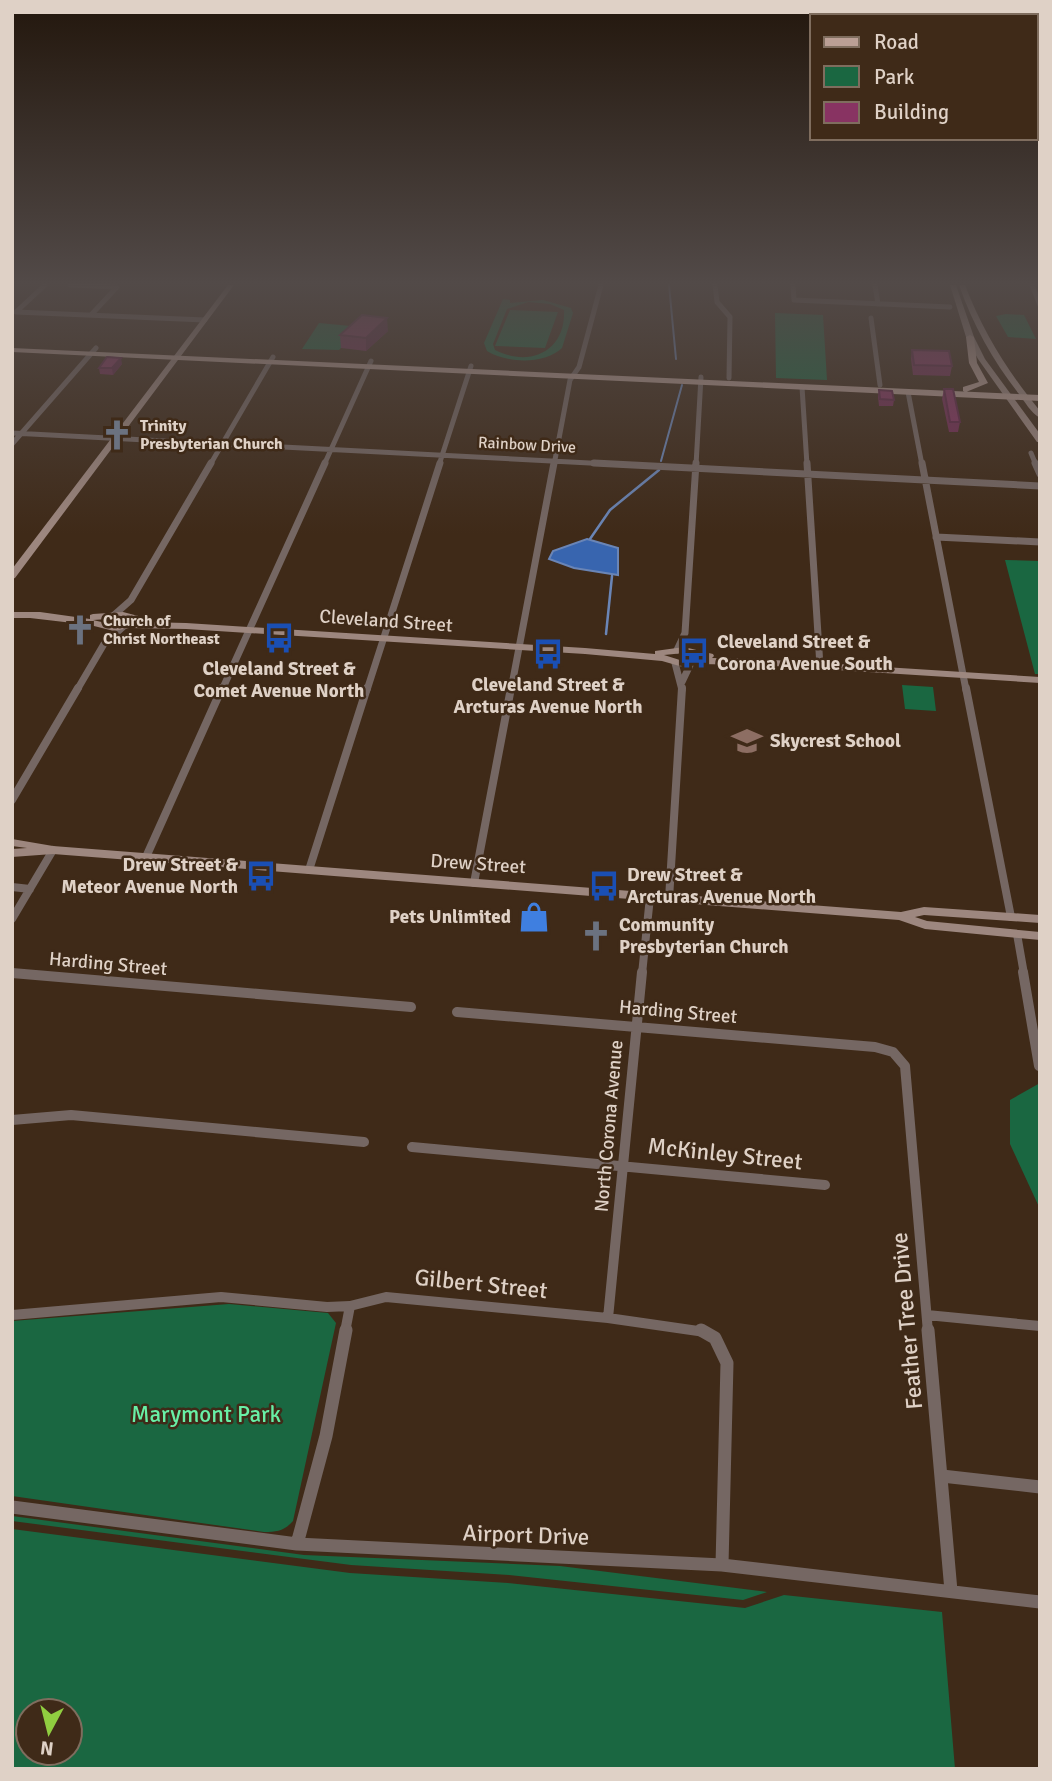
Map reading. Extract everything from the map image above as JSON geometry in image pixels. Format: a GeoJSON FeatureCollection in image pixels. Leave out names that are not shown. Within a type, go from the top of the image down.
{"type":"FeatureCollection","features":[{"type":"Feature","properties":{"kind":"main road"},"geometry":{"type":"LineString","coordinates":[[454,368],[908,392],[1005,394],[1040,398]]}},
{"type":"Feature","properties":{"kind":"main road"},"geometry":{"type":"LineString","coordinates":[[966,389],[984,383],[976,368]]}},
{"type":"Feature","properties":{"kind":"main road"},"geometry":{"type":"LineString","coordinates":[[989,368],[1040,440]]}},
{"type":"Feature","properties":{"kind":"main road"},"geometry":{"type":"LineString","coordinates":[[1005,368],[1040,416]]}},
{"type":"Feature","properties":{"kind":"main road"},"geometry":{"type":"LineString","coordinates":[[701,380],[729,378],[966,389],[1005,394]]}},
{"type":"Feature","properties":{"kind":"main road"},"geometry":{"type":"LineString","coordinates":[[1022,395],[1040,393]]}},
{"type":"Feature","properties":{"kind":"main road"},"geometry":{"type":"LineString","coordinates":[[12,576],[116,438]]}},
{"type":"Feature","properties":{"kind":"main road"},"geometry":{"type":"LineString","coordinates":[[34,616],[109,621]]}},
{"type":"Feature","properties":{"kind":"main road","name":"Cleveland Street"},"geometry":{"type":"LineString","coordinates":[[109,621],[694,658]]}},
{"type":"Feature","properties":{"kind":"main road"},"geometry":{"type":"LineString","coordinates":[[694,658],[1040,680]]}},
{"type":"Feature","properties":{"kind":"main road","name":"Drew Street"},"geometry":{"type":"LineString","coordinates":[[12,842],[31,843],[53,850]]}},
{"type":"Feature","properties":{"kind":"main road","name":"Drew Street"},"geometry":{"type":"LineString","coordinates":[[12,853],[53,850],[901,916],[925,925],[1040,934]]}},
{"type":"Feature","properties":{"kind":"main road","name":"Drew Street"},"geometry":{"type":"LineString","coordinates":[[901,916],[924,911],[1040,919]]}},
{"type":"Feature","properties":{"kind":"street"},"geometry":{"type":"LineString","coordinates":[[12,444],[78,368]]}},
{"type":"Feature","properties":{"kind":"street"},"geometry":{"type":"LineString","coordinates":[[116,438],[168,368]]}},
{"type":"Feature","properties":{"kind":"street"},"geometry":{"type":"LineString","coordinates":[[104,644],[109,621],[131,600],[266,368]]}},
{"type":"Feature","properties":{"kind":"street"},"geometry":{"type":"LineString","coordinates":[[146,858],[368,368]]}},
{"type":"Feature","properties":{"kind":"street"},"geometry":{"type":"LineString","coordinates":[[474,883],[554,461],[576,368]]}},
{"type":"Feature","properties":{"kind":"street"},"geometry":{"type":"LineString","coordinates":[[729,368],[729,378]]}},
{"type":"Feature","properties":{"kind":"street"},"geometry":{"type":"LineString","coordinates":[[878,368],[880,385]]}},
{"type":"Feature","properties":{"kind":"street"},"geometry":{"type":"LineString","coordinates":[[309,870],[470,369]]}},
{"type":"Feature","properties":{"kind":"street"},"geometry":{"type":"LineString","coordinates":[[682,682],[694,658],[685,633],[701,380]]}},
{"type":"Feature","properties":{"kind":"street"},"geometry":{"type":"LineString","coordinates":[[802,387],[820,666]]}},
{"type":"Feature","properties":{"kind":"street"},"geometry":{"type":"LineString","coordinates":[[908,392],[1012,916]]}},
{"type":"Feature","properties":{"kind":"street","name":"Rainbow Drive"},"geometry":{"type":"LineString","coordinates":[[12,433],[1040,486]]}},
{"type":"Feature","properties":{"kind":"street"},"geometry":{"type":"LineString","coordinates":[[1031,453],[1040,474]]}},
{"type":"Feature","properties":{"kind":"street"},"geometry":{"type":"LineString","coordinates":[[936,537],[1040,542]]}},
{"type":"Feature","properties":{"kind":"street"},"geometry":{"type":"LineString","coordinates":[[12,800],[104,644],[128,621],[131,600]]}},
{"type":"Feature","properties":{"kind":"street"},"geometry":{"type":"LineString","coordinates":[[12,615],[34,616]]}},
{"type":"Feature","properties":{"kind":"street"},"geometry":{"type":"LineString","coordinates":[[669,899],[682,682],[673,656],[685,633]]}},
{"type":"Feature","properties":{"kind":"street"},"geometry":{"type":"LineString","coordinates":[[12,919],[53,850]]}},
{"type":"Feature","properties":{"kind":"street"},"geometry":{"type":"LineString","coordinates":[[12,887],[30,888]]}},
{"type":"Feature","properties":{"kind":"street","name":"North Corona Avenue"},"geometry":{"type":"LineString","coordinates":[[608,1318],[650,897]]}},
{"type":"Feature","properties":{"kind":"street"},"geometry":{"type":"LineString","coordinates":[[1017,934],[1039,1066]]}},
{"type":"Feature","properties":{"kind":"street","name":"Harding Street"},"geometry":{"type":"LineString","coordinates":[[12,973],[411,1007]]}},
{"type":"Feature","properties":{"kind":"street","name":"Harding Street"},"geometry":{"type":"LineString","coordinates":[[457,1012],[875,1047],[894,1052]]}},
{"type":"Feature","properties":{"kind":"street","name":"Feather Tree Drive"},"geometry":{"type":"LineString","coordinates":[[894,1052],[905,1066],[951,1591]]}},
{"type":"Feature","properties":{"kind":"street"},"geometry":{"type":"LineString","coordinates":[[12,1121],[71,1115],[364,1142]]}},
{"type":"Feature","properties":{"kind":"street","name":"McKinley Street"},"geometry":{"type":"LineString","coordinates":[[412,1147],[824,1185]]}},
{"type":"Feature","properties":{"kind":"street","name":"Gilbert Street"},"geometry":{"type":"LineString","coordinates":[[12,1315],[221,1297],[327,1307],[350,1306],[372,1299],[394,1297],[703,1330],[715,1338],[723,1349],[727,1363],[722,1565]]}},
{"type":"Feature","properties":{"kind":"street"},"geometry":{"type":"LineString","coordinates":[[297,1544],[326,1436],[350,1306]]}},
{"type":"Feature","properties":{"kind":"street"},"geometry":{"type":"LineString","coordinates":[[928,1315],[1040,1326]]}},
{"type":"Feature","properties":{"kind":"street"},"geometry":{"type":"LineString","coordinates":[[942,1476],[1040,1487]]}},
{"type":"Feature","properties":{"kind":"street","name":"Airport Drive"},"geometry":{"type":"LineString","coordinates":[[12,1507],[297,1544],[722,1565],[1040,1602]]}},
{"type":"Feature","properties":{"kind":"green space"},"geometry":{"type":"Polygon","coordinates":[[[776,368],[826,368],[827,380],[776,378],[776,368]]]}},
{"type":"Feature","properties":{"kind":"green space"},"geometry":{"type":"Polygon","coordinates":[[[1005,560],[1040,561],[1040,674],[1035,674],[1005,560]]]}},
{"type":"Feature","properties":{"kind":"green space"},"geometry":{"type":"Polygon","coordinates":[[[902,685],[933,687],[936,711],[905,709],[902,685]]]}},
{"type":"Feature","properties":{"kind":"green space"},"geometry":{"type":"Polygon","coordinates":[[[1040,1083],[1040,1209],[1010,1144],[1010,1100],[1040,1083]]]}},
{"type":"Feature","properties":{"kind":"green space","name":"Marymont Park"},"geometry":{"type":"Polygon","coordinates":[[[229,1304],[328,1313],[336,1323],[293,1521],[290,1524],[280,1530],[264,1532],[12,1496],[12,1321],[229,1304]]]}},
{"type":"Feature","properties":{"kind":"green space"},"geometry":{"type":"Polygon","coordinates":[[[12,1516],[304,1555],[560,1566],[767,1592],[743,1600],[509,1575],[351,1565],[12,1521],[12,1516]]]}},
{"type":"Feature","properties":{"kind":"green space"},"geometry":{"type":"Polygon","coordinates":[[[12,1529],[350,1573],[508,1583],[745,1608],[784,1595],[942,1612],[955,1769],[12,1769],[12,1529]]]}},
{"type":"Feature","properties":{"kind":"water"},"geometry":{"type":"Polygon","coordinates":[[[587,539],[618,548],[618,575],[574,568],[549,559],[553,551],[587,539]]]}},
{"type":"Feature","properties":{"kind":"building"},"geometry":{"type":"Polygon","coordinates":[[[944,389],[953,389],[960,422],[950,422],[944,389]]]}},
{"type":"Feature","properties":{"kind":"building"},"geometry":{"type":"Polygon","coordinates":[[[879,390],[892,391],[894,400],[880,399],[879,390]]]}},
{"type":"Feature","properties":{"kind":"waterway"},"geometry":{"type":"LineString","coordinates":[[661,461],[682,385]]}},
{"type":"Feature","properties":{"kind":"waterway"},"geometry":{"type":"LineString","coordinates":[[590,539],[610,510],[659,470]]}},
{"type":"Feature","properties":{"kind":"waterway"},"geometry":{"type":"LineString","coordinates":[[606,634],[612,576]]}},
{"type":"Feature","properties":{"kind":"place","name":"Trinity Presbyterian Church"},"geometry":{"type":"Point","coordinates":[117,435]}},
{"type":"Feature","properties":{"kind":"place","name":"Church of Christ Northeast"},"geometry":{"type":"Point","coordinates":[80,630]}},
{"type":"Feature","properties":{"kind":"place","name":"Cleveland Street & Comet Avenue North"},"geometry":{"type":"Point","coordinates":[279,638]}},
{"type":"Feature","properties":{"kind":"place","name":"Cleveland Street & Corona Avenue South"},"geometry":{"type":"Point","coordinates":[694,653]}},
{"type":"Feature","properties":{"kind":"place","name":"Cleveland Street & Arcturas Avenue North"},"geometry":{"type":"Point","coordinates":[548,654]}},
{"type":"Feature","properties":{"kind":"place","name":"Skycrest School"},"geometry":{"type":"Point","coordinates":[747,741]}},
{"type":"Feature","properties":{"kind":"place","name":"Drew Street & Meteor Avenue North"},"geometry":{"type":"Point","coordinates":[261,876]}},
{"type":"Feature","properties":{"kind":"place","name":"Drew Street & Arcturas Avenue North"},"geometry":{"type":"Point","coordinates":[604,886]}},
{"type":"Feature","properties":{"kind":"place","name":"Pets Unlimited"},"geometry":{"type":"Point","coordinates":[534,917]}},
{"type":"Feature","properties":{"kind":"place","name":"Community Presbyterian Church"},"geometry":{"type":"Point","coordinates":[596,936]}}]}
